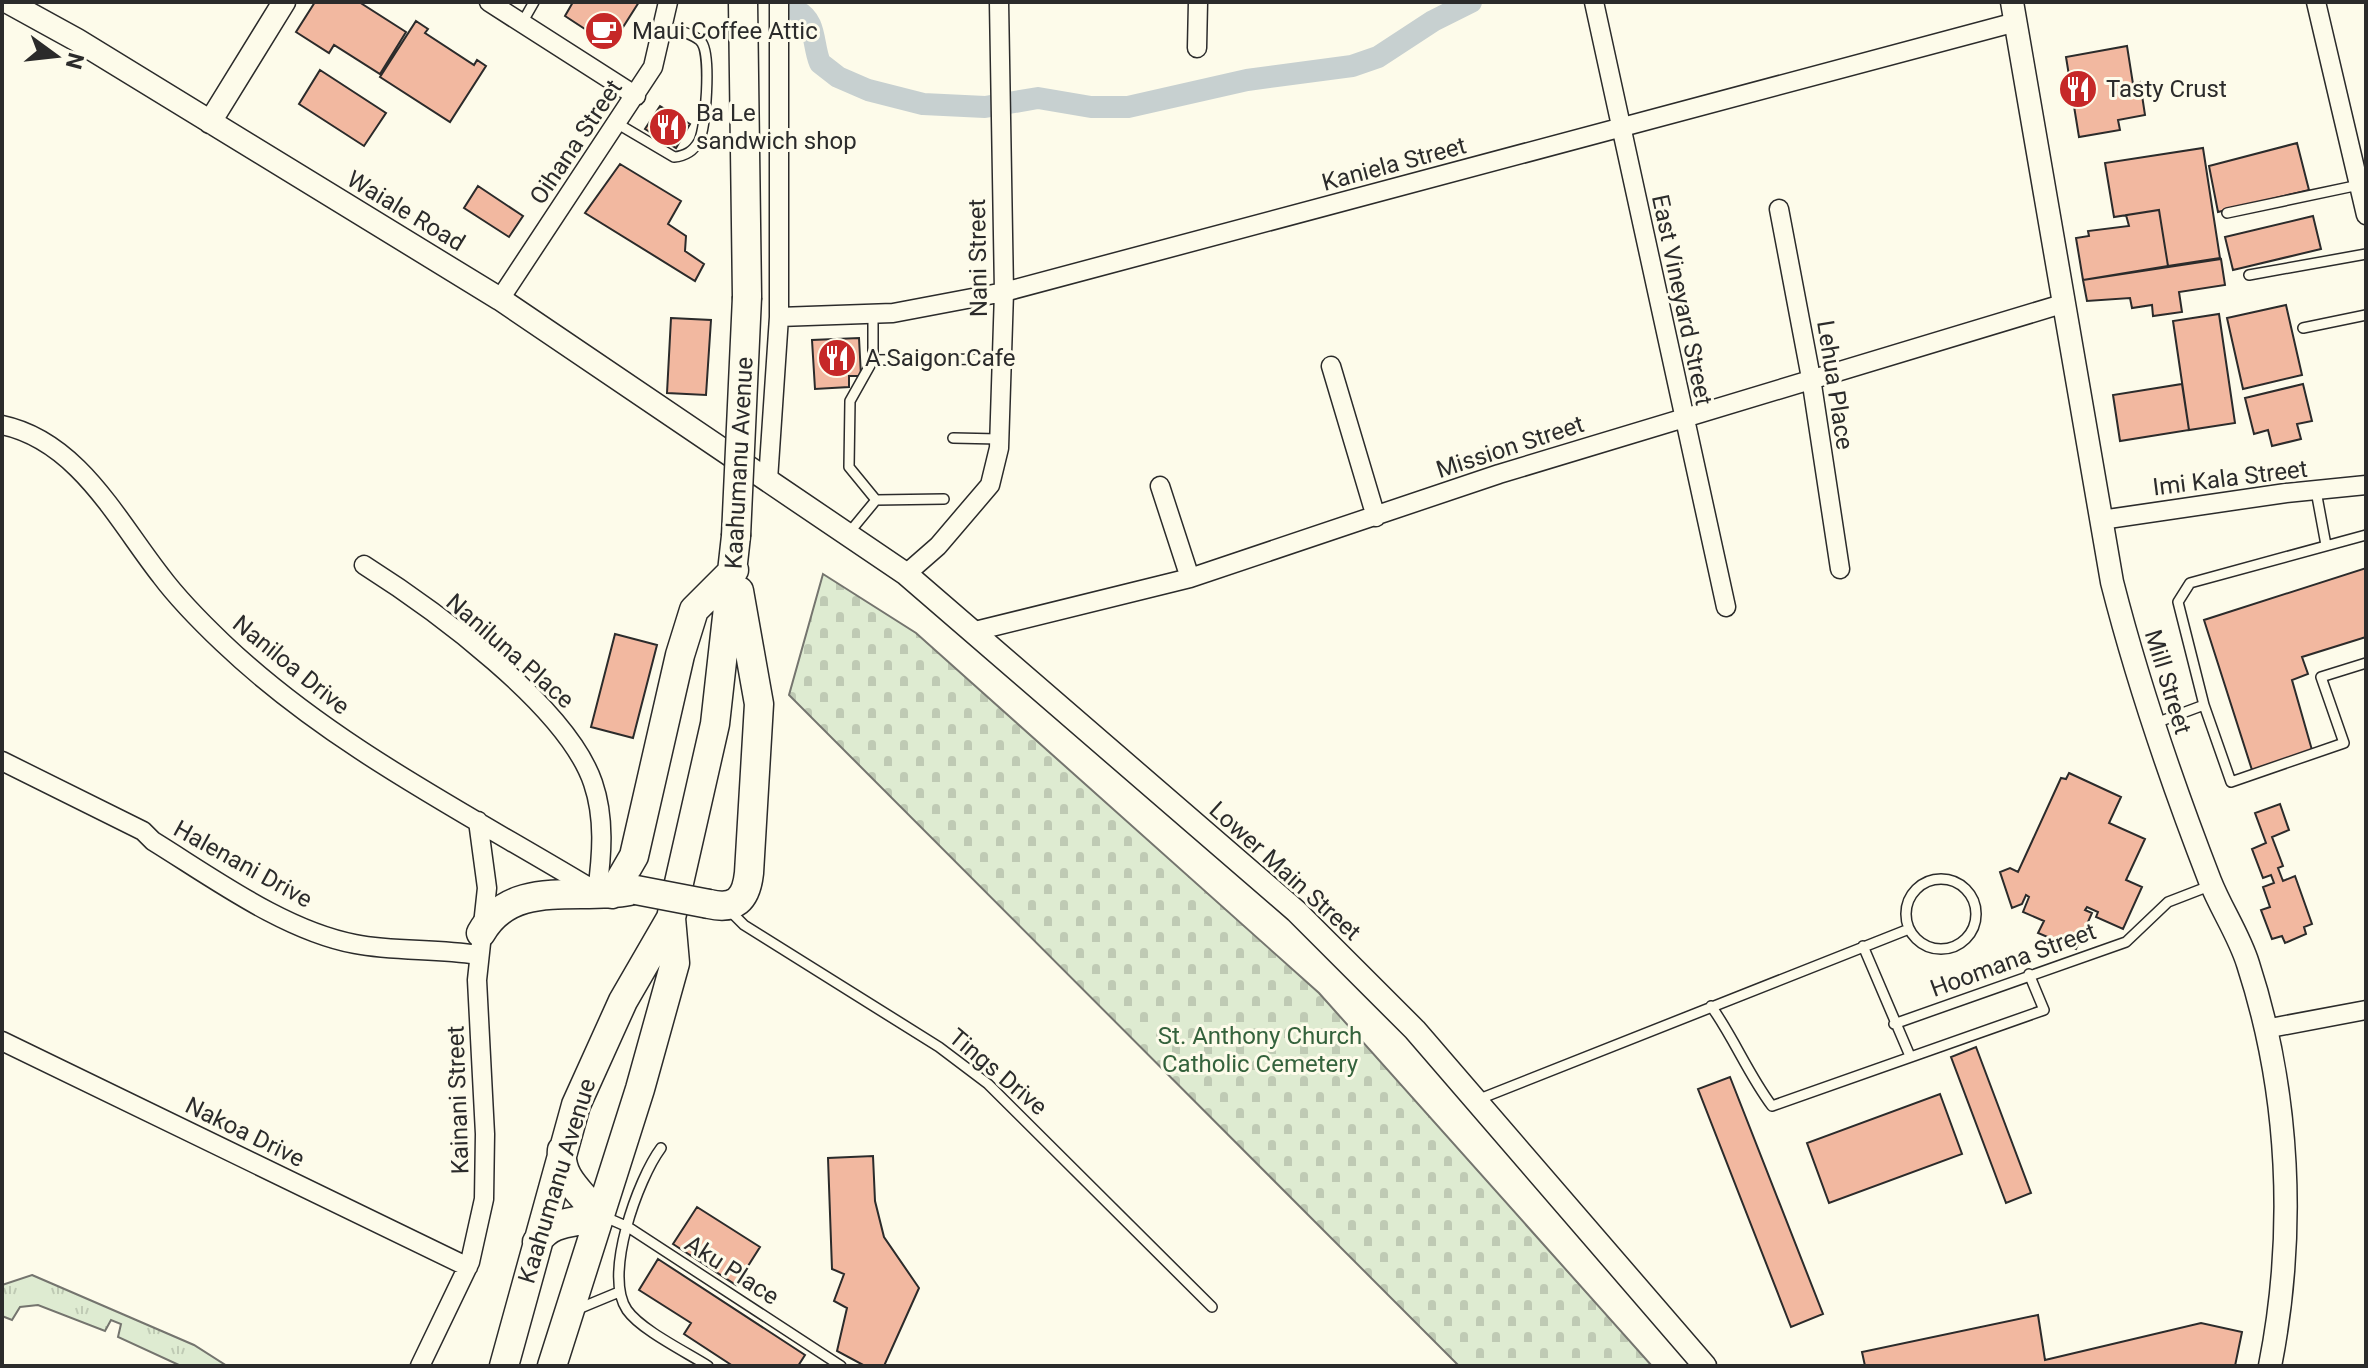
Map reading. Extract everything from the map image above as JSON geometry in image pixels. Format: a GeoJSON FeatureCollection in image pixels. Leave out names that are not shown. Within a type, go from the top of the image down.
{"type":"FeatureCollection","features":[{"type":"Feature","properties":{"kind":"main road","name":"Kaahumanu Avenue"},"geometry":{"type":"LineString","coordinates":[[504,1366],[562,1148],[590,1069],[671,918],[715,724],[734,570],[747,297],[743,8]]}},
{"type":"Feature","properties":{"kind":"main road"},"geometry":{"type":"LineString","coordinates":[[615,892],[634,856],[680,655],[694,610],[734,570]]}},
{"type":"Feature","properties":{"kind":"main road"},"geometry":{"type":"LineString","coordinates":[[479,944],[494,913],[508,903],[541,896],[615,892],[718,906],[741,900],[748,885],[759,704],[734,570]]}},
{"type":"Feature","properties":{"kind":"main road","name":"Kaahumanu Avenue"},"geometry":{"type":"LineString","coordinates":[[552,1366],[640,1089],[675,963],[671,918]]}},
{"type":"Feature","properties":{"kind":"main road"},"geometry":{"type":"LineString","coordinates":[[537,1242],[558,1224],[578,1223],[598,1216],[586,1196],[565,1174],[562,1148]]}},
{"type":"Feature","properties":{"kind":"street","name":"Waiale Road"},"geometry":{"type":"LineString","coordinates":[[8,2],[500,299],[768,480]]}},
{"type":"Feature","properties":{"kind":"street"},"geometry":{"type":"LineString","coordinates":[[210,122],[284,2]]}},
{"type":"Feature","properties":{"kind":"street"},"geometry":{"type":"LineString","coordinates":[[489,2],[636,96]]}},
{"type":"Feature","properties":{"kind":"street","name":"Oihana Street"},"geometry":{"type":"LineString","coordinates":[[500,299],[653,67],[668,2]]}},
{"type":"Feature","properties":{"kind":"street"},"geometry":{"type":"LineString","coordinates":[[768,480],[779,317],[779,2]]}},
{"type":"Feature","properties":{"kind":"street","name":"Nani Street"},"geometry":{"type":"LineString","coordinates":[[906,574],[947,536],[990,485],[999,439],[1004,292],[998,106],[999,2]]}},
{"type":"Feature","properties":{"kind":"street"},"geometry":{"type":"LineString","coordinates":[[1197,48],[1198,2]]}},
{"type":"Feature","properties":{"kind":"street","name":"East Vineyard Street"},"geometry":{"type":"LineString","coordinates":[[1594,2],[1726,607]]}},
{"type":"Feature","properties":{"kind":"street"},"geometry":{"type":"LineString","coordinates":[[2316,2],[2366,215]]}},
{"type":"Feature","properties":{"kind":"street","name":"Kaniela Street"},"geometry":{"type":"LineString","coordinates":[[779,317],[873,314],[1004,292],[1621,129],[2014,12]]}},
{"type":"Feature","properties":{"kind":"street","name":"Mill Street"},"geometry":{"type":"LineString","coordinates":[[2014,12],[2062,304],[2122,621],[2153,724],[2212,885],[2248,962],[2275,1076],[2285,1168],[2285,1265],[2270,1366]]}},
{"type":"Feature","properties":{"kind":"street","name":"Lehua Place"},"geometry":{"type":"LineString","coordinates":[[1779,209],[1811,378],[1840,569]]}},
{"type":"Feature","properties":{"kind":"street","name":"Mission Street"},"geometry":{"type":"LineString","coordinates":[[971,632],[1190,578],[1683,416],[2062,304]]}},
{"type":"Feature","properties":{"kind":"street"},"geometry":{"type":"LineString","coordinates":[[1331,366],[1376,517]]}},
{"type":"Feature","properties":{"kind":"street","name":"Naniloa Drive"},"geometry":{"type":"LineString","coordinates":[[2,425],[38,436],[85,475],[164,580],[224,644],[320,721],[478,821],[615,892]]}},
{"type":"Feature","properties":{"kind":"street","name":"Lower Main Street"},"geometry":{"type":"LineString","coordinates":[[768,480],[906,574],[1296,911],[1415,1030],[1705,1366]]}},
{"type":"Feature","properties":{"kind":"street","name":"Imi Kala Street"},"geometry":{"type":"LineString","coordinates":[[2101,520],[2366,485]]}},
{"type":"Feature","properties":{"kind":"street"},"geometry":{"type":"LineString","coordinates":[[1160,486],[1190,578]]}},
{"type":"Feature","properties":{"kind":"street","name":"Naniluna Place"},"geometry":{"type":"LineString","coordinates":[[364,565],[478,649],[552,718],[576,747],[593,782],[615,892]]}},
{"type":"Feature","properties":{"kind":"street","name":"Halenani Drive"},"geometry":{"type":"LineString","coordinates":[[2,761],[143,831],[153,841],[258,905],[327,937],[398,951],[479,944]]}},
{"type":"Feature","properties":{"kind":"street","name":"Kainani Street"},"geometry":{"type":"LineString","coordinates":[[420,1366],[468,1267],[478,1231],[486,1166],[479,944],[487,865],[478,821]]}},
{"type":"Feature","properties":{"kind":"street"},"geometry":{"type":"LineString","coordinates":[[2265,1029],[2366,1010]]}},
{"type":"Feature","properties":{"kind":"street","name":"Nakoa Drive"},"geometry":{"type":"LineString","coordinates":[[2,1041],[468,1267]]}},
{"type":"Feature","properties":{"kind":"lane"},"geometry":{"type":"LineString","coordinates":[[522,24],[534,2]]}},
{"type":"Feature","properties":{"kind":"lane"},"geometry":{"type":"LineString","coordinates":[[618,124],[674,157],[693,150],[699,141],[705,116],[704,50],[695,38],[662,26]]}},
{"type":"Feature","properties":{"kind":"lane"},"geometry":{"type":"LineString","coordinates":[[2227,213],[2359,185]]}},
{"type":"Feature","properties":{"kind":"lane"},"geometry":{"type":"LineString","coordinates":[[2249,275],[2366,254]]}},
{"type":"Feature","properties":{"kind":"lane"},"geometry":{"type":"LineString","coordinates":[[873,314],[873,360],[850,401],[849,467],[876,500]]}},
{"type":"Feature","properties":{"kind":"lane"},"geometry":{"type":"LineString","coordinates":[[2303,328],[2366,315]]}},
{"type":"Feature","properties":{"kind":"lane"},"geometry":{"type":"LineString","coordinates":[[873,360],[1001,359]]}},
{"type":"Feature","properties":{"kind":"lane"},"geometry":{"type":"LineString","coordinates":[[953,438],[999,439]]}},
{"type":"Feature","properties":{"kind":"lane"},"geometry":{"type":"LineString","coordinates":[[2316,491],[2326,545]]}},
{"type":"Feature","properties":{"kind":"lane"},"geometry":{"type":"LineString","coordinates":[[848,534],[876,500],[944,499]]}},
{"type":"Feature","properties":{"kind":"lane"},"geometry":{"type":"LineString","coordinates":[[2366,535],[2190,583],[2178,602],[2204,705],[2231,782],[2344,743],[2321,677],[2366,663]]}},
{"type":"Feature","properties":{"kind":"lane"},"geometry":{"type":"LineString","coordinates":[[2153,724],[2204,705]]}},
{"type":"Feature","properties":{"kind":"lane"},"geometry":{"type":"LineString","coordinates":[[1943,879],[1954,882],[1971,896],[1976,918],[1966,939],[1957,946],[1929,947],[1909,929],[1908,901],[1921,885],[1943,879]]}},
{"type":"Feature","properties":{"kind":"lane","name":"Hoomana Street"},"geometry":{"type":"LineString","coordinates":[[1894,1024],[2126,942],[2168,902],[2212,885]]}},
{"type":"Feature","properties":{"kind":"lane","name":"Tings Drive"},"geometry":{"type":"LineString","coordinates":[[718,906],[939,1047],[988,1084],[1212,1307]]}},
{"type":"Feature","properties":{"kind":"lane"},"geometry":{"type":"LineString","coordinates":[[1474,1101],[1909,929]]}},
{"type":"Feature","properties":{"kind":"lane"},"geometry":{"type":"LineString","coordinates":[[1863,946],[1910,1056]]}},
{"type":"Feature","properties":{"kind":"lane"},"geometry":{"type":"LineString","coordinates":[[1711,1006],[1731,1034],[1750,1077],[1772,1106],[2044,1010],[2029,974]]}},
{"type":"Feature","properties":{"kind":"lane"},"geometry":{"type":"LineString","coordinates":[[661,1148],[644,1175],[628,1227],[618,1276],[619,1292],[632,1316],[708,1366]]}},
{"type":"Feature","properties":{"kind":"lane","name":"Aku Place"},"geometry":{"type":"LineString","coordinates":[[598,1216],[614,1219],[628,1227],[841,1366]]}},
{"type":"Feature","properties":{"kind":"lane"},"geometry":{"type":"LineString","coordinates":[[565,1318],[586,1305],[619,1292]]}},
{"type":"Feature","properties":{"kind":"green space","name":"St. Anthony Church Catholic Cemetery"},"geometry":{"type":"Polygon","coordinates":[[[823,574],[916,633],[1319,993],[1652,1366],[1459,1366],[789,695],[823,574]]]}},
{"type":"Feature","properties":{"kind":"green space"},"geometry":{"type":"Polygon","coordinates":[[[32,1275],[194,1345],[227,1366],[181,1366],[118,1337],[121,1324],[111,1320],[105,1331],[38,1305],[20,1307],[12,1320],[2,1316],[2,1285],[32,1275]]]}},
{"type":"Feature","properties":{"kind":"building"},"geometry":{"type":"Polygon","coordinates":[[[315,2],[359,2],[406,32],[380,74],[334,45],[329,53],[296,32],[315,2]]]}},
{"type":"Feature","properties":{"kind":"building","name":"Maui Coffee Attic"},"geometry":{"type":"Polygon","coordinates":[[[573,2],[639,2],[611,46],[565,16],[573,2]]]}},
{"type":"Feature","properties":{"kind":"building"},"geometry":{"type":"Polygon","coordinates":[[[416,21],[428,29],[425,33],[474,65],[477,60],[486,66],[450,122],[380,77],[416,21]]]}},
{"type":"Feature","properties":{"kind":"building"},"geometry":{"type":"Polygon","coordinates":[[[2127,46],[2133,84],[2140,82],[2145,115],[2118,120],[2120,130],[2079,137],[2066,57],[2127,46]]]}},
{"type":"Feature","properties":{"kind":"building"},"geometry":{"type":"Polygon","coordinates":[[[320,70],[386,113],[364,146],[299,104],[320,70]]]}},
{"type":"Feature","properties":{"kind":"building","name":"Ba Le sandwich shop"},"geometry":{"type":"Polygon","coordinates":[[[660,106],[690,124],[676,148],[645,129],[660,106]]]}},
{"type":"Feature","properties":{"kind":"building"},"geometry":{"type":"Polygon","coordinates":[[[2297,143],[2309,190],[2218,212],[2209,166],[2297,143]]]}},
{"type":"Feature","properties":{"kind":"building"},"geometry":{"type":"Polygon","coordinates":[[[2203,148],[2220,258],[2168,266],[2159,210],[2114,217],[2105,163],[2203,148]]]}},
{"type":"Feature","properties":{"kind":"building"},"geometry":{"type":"Polygon","coordinates":[[[620,164],[681,201],[668,224],[686,236],[685,251],[704,264],[695,281],[585,213],[620,164]]]}},
{"type":"Feature","properties":{"kind":"building"},"geometry":{"type":"Polygon","coordinates":[[[478,186],[523,216],[509,237],[464,208],[478,186]]]}},
{"type":"Feature","properties":{"kind":"building"},"geometry":{"type":"Polygon","coordinates":[[[2159,210],[2168,266],[2083,280],[2076,238],[2089,236],[2088,231],[2129,226],[2126,215],[2159,210]]]}},
{"type":"Feature","properties":{"kind":"building"},"geometry":{"type":"Polygon","coordinates":[[[2313,216],[2321,249],[2233,270],[2225,237],[2313,216]]]}},
{"type":"Feature","properties":{"kind":"building"},"geometry":{"type":"Polygon","coordinates":[[[2221,259],[2225,285],[2179,292],[2182,312],[2153,316],[2152,305],[2132,308],[2130,298],[2087,301],[2083,280],[2221,259]]]}},
{"type":"Feature","properties":{"kind":"building"},"geometry":{"type":"Polygon","coordinates":[[[2286,305],[2302,375],[2243,389],[2227,318],[2286,305]]]}},
{"type":"Feature","properties":{"kind":"building"},"geometry":{"type":"Polygon","coordinates":[[[2219,314],[2235,423],[2189,430],[2173,321],[2219,314]]]}},
{"type":"Feature","properties":{"kind":"building"},"geometry":{"type":"Polygon","coordinates":[[[671,318],[711,320],[706,395],[667,393],[671,318]]]}},
{"type":"Feature","properties":{"kind":"building","name":"A Saigon Cafe"},"geometry":{"type":"Polygon","coordinates":[[[859,338],[861,376],[849,376],[849,387],[815,389],[812,340],[859,338]]]}},
{"type":"Feature","properties":{"kind":"building"},"geometry":{"type":"Polygon","coordinates":[[[2182,384],[2189,430],[2120,441],[2113,395],[2182,384]]]}},
{"type":"Feature","properties":{"kind":"building"},"geometry":{"type":"Polygon","coordinates":[[[2303,384],[2312,421],[2297,424],[2301,439],[2272,446],[2268,430],[2254,434],[2245,398],[2303,384]]]}},
{"type":"Feature","properties":{"kind":"building"},"geometry":{"type":"Polygon","coordinates":[[[2366,568],[2366,637],[2302,657],[2308,674],[2292,680],[2312,750],[2252,770],[2204,620],[2366,568]]]}},
{"type":"Feature","properties":{"kind":"building"},"geometry":{"type":"Polygon","coordinates":[[[615,634],[657,645],[633,738],[591,727],[615,634]]]}},
{"type":"Feature","properties":{"kind":"building"},"geometry":{"type":"Polygon","coordinates":[[[2069,773],[2121,797],[2109,823],[2145,839],[2126,880],[2142,887],[2123,929],[2096,917],[2098,912],[2087,907],[2085,910],[2092,913],[2076,949],[2038,933],[2044,921],[2023,912],[2029,897],[2026,895],[2022,904],[2012,908],[2000,872],[2010,868],[2018,872],[2061,778],[2066,779],[2069,773]]]}},
{"type":"Feature","properties":{"kind":"building"},"geometry":{"type":"Polygon","coordinates":[[[2280,804],[2289,830],[2272,837],[2283,866],[2278,868],[2283,881],[2295,876],[2312,924],[2304,927],[2306,934],[2285,943],[2282,936],[2272,939],[2261,910],[2270,907],[2263,887],[2274,883],[2271,875],[2263,878],[2252,849],[2266,843],[2255,813],[2280,804]]]}},
{"type":"Feature","properties":{"kind":"building"},"geometry":{"type":"Polygon","coordinates":[[[1976,1047],[2031,1193],[2006,1203],[1951,1057],[1976,1047]]]}},
{"type":"Feature","properties":{"kind":"building"},"geometry":{"type":"Polygon","coordinates":[[[1730,1077],[1823,1314],[1791,1327],[1698,1089],[1730,1077]]]}},
{"type":"Feature","properties":{"kind":"building"},"geometry":{"type":"Polygon","coordinates":[[[1940,1094],[1962,1154],[1829,1203],[1807,1143],[1940,1094]]]}},
{"type":"Feature","properties":{"kind":"building"},"geometry":{"type":"Polygon","coordinates":[[[873,1156],[875,1201],[884,1237],[919,1288],[884,1366],[865,1366],[837,1351],[847,1308],[834,1301],[844,1274],[832,1269],[828,1158],[873,1156]]]}},
{"type":"Feature","properties":{"kind":"building"},"geometry":{"type":"Polygon","coordinates":[[[697,1207],[760,1247],[736,1285],[673,1244],[697,1207]]]}},
{"type":"Feature","properties":{"kind":"building"},"geometry":{"type":"Polygon","coordinates":[[[658,1259],[805,1355],[798,1366],[733,1366],[684,1334],[691,1323],[639,1290],[658,1259]]]}},
{"type":"Feature","properties":{"kind":"building"},"geometry":{"type":"Polygon","coordinates":[[[2038,1315],[2045,1360],[2201,1323],[2242,1332],[2235,1366],[1865,1366],[1862,1352],[2038,1315]]]}},
{"type":"Feature","properties":{"kind":"waterway"},"geometry":{"type":"LineString","coordinates":[[797,11],[811,27],[820,63],[838,77],[868,90],[923,104],[985,107],[1038,98],[1091,107],[1128,107],[1247,80],[1352,66],[1378,57],[1433,21],[1471,2]]}},
{"type":"Feature","properties":{"kind":"place","name":"Maui Coffee Attic"},"geometry":{"type":"Point","coordinates":[604,31]}},
{"type":"Feature","properties":{"kind":"place","name":"Tasty Crust"},"geometry":{"type":"Point","coordinates":[2078,89]}},
{"type":"Feature","properties":{"kind":"place","name":"Ba Le sandwich shop"},"geometry":{"type":"Point","coordinates":[668,127]}},
{"type":"Feature","properties":{"kind":"place","name":"A Saigon Cafe"},"geometry":{"type":"Point","coordinates":[837,358]}}]}
